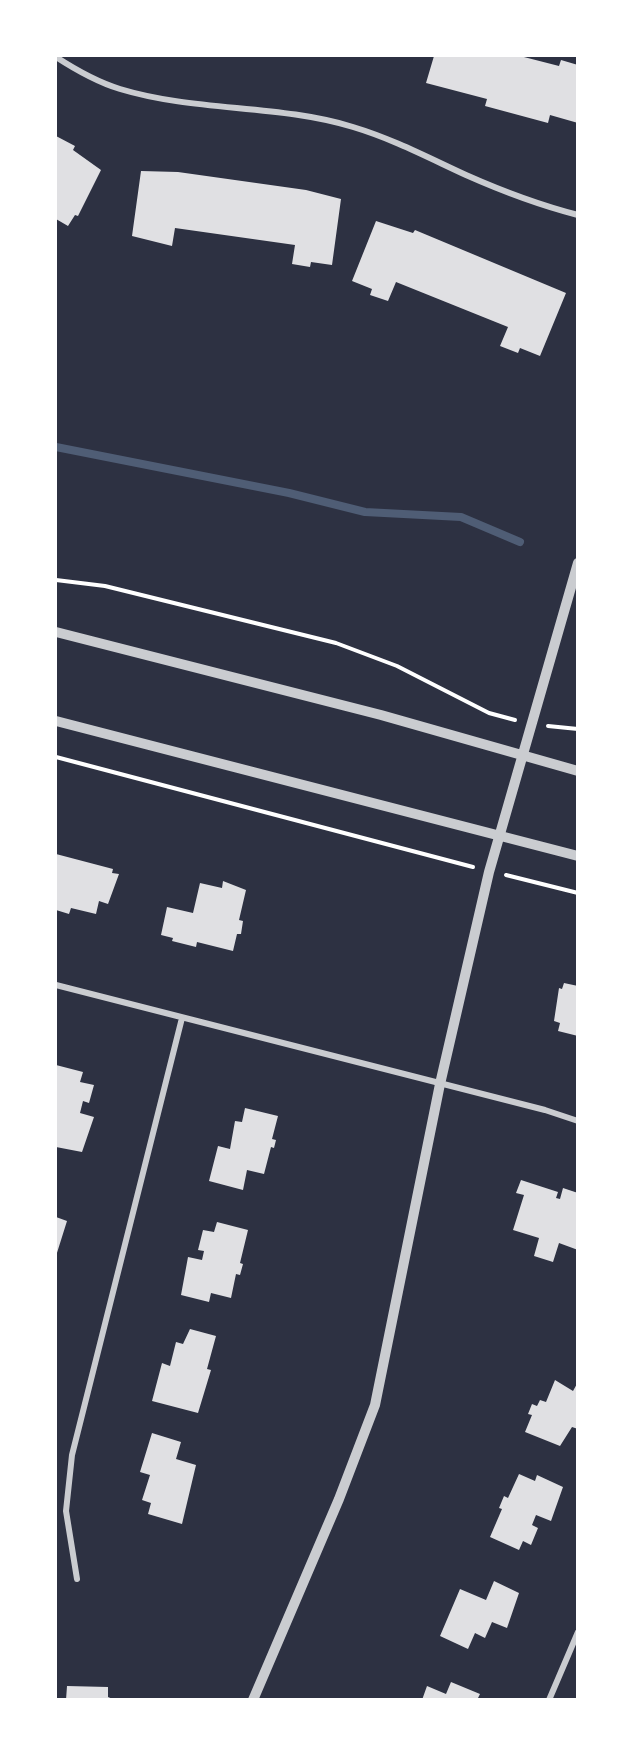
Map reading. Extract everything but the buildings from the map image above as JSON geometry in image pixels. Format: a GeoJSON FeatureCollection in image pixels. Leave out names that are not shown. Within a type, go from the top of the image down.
{"type":"FeatureCollection","features":[{"type":"Feature","properties":{"kind":"street"},"geometry":{"type":"LineString","coordinates":[[56,57],[84,74],[120,89],[158,97],[321,119],[353,127],[384,138],[515,196],[578,215]]}},
{"type":"Feature","properties":{"kind":"street"},"geometry":{"type":"LineString","coordinates":[[253,1700],[339,1499],[375,1405],[440,1084],[497,837],[578,563]]}},
{"type":"Feature","properties":{"kind":"street"},"geometry":{"type":"LineString","coordinates":[[56,632],[381,715],[578,771]]}},
{"type":"Feature","properties":{"kind":"street"},"geometry":{"type":"LineString","coordinates":[[56,721],[497,837],[578,856]]}},
{"type":"Feature","properties":{"kind":"street"},"geometry":{"type":"LineString","coordinates":[[56,985],[545,1110],[578,1121]]}},
{"type":"Feature","properties":{"kind":"street"},"geometry":{"type":"LineString","coordinates":[[77,1579],[66,1511],[72,1455],[182,1018]]}},
{"type":"Feature","properties":{"kind":"street"},"geometry":{"type":"LineString","coordinates":[[549,1700],[578,1632]]}},
{"type":"Feature","properties":{"kind":"path"},"geometry":{"type":"LineString","coordinates":[[56,580],[105,586],[336,643],[396,666],[489,713],[531,726],[578,729]]}},
{"type":"Feature","properties":{"kind":"path"},"geometry":{"type":"LineString","coordinates":[[56,757],[489,872],[578,893]]}},
{"type":"Feature","properties":{"kind":"waterway"},"geometry":{"type":"LineString","coordinates":[[56,447],[289,493],[365,512],[461,517],[520,542]]}}]}
